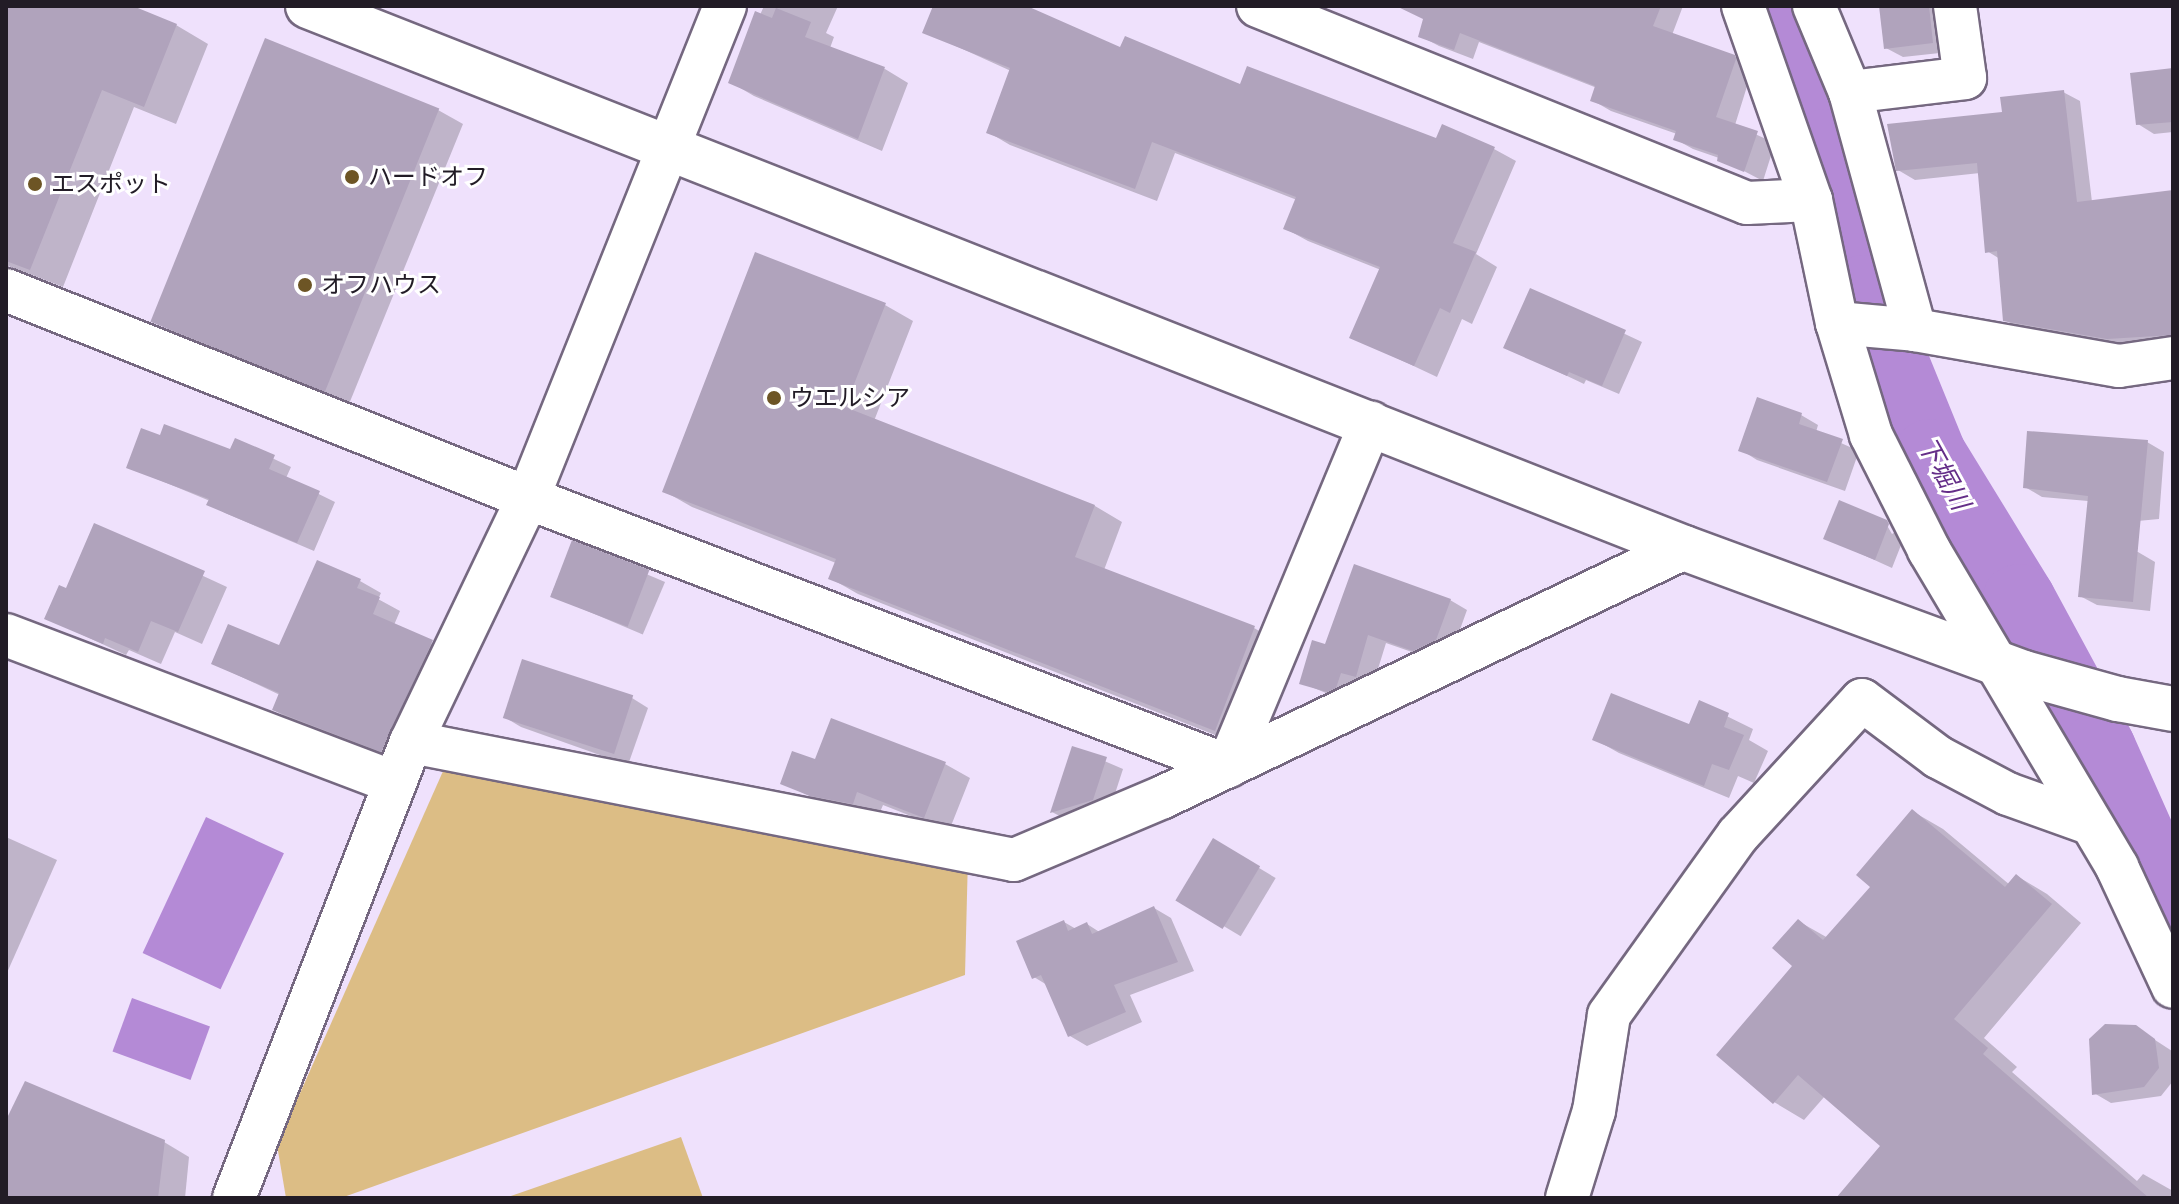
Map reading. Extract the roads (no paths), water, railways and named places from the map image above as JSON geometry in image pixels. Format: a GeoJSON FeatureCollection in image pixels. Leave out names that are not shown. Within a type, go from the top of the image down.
{"type":"FeatureCollection","features":[{"type":"Feature","properties":{"kind":"street"},"geometry":{"type":"LineString","coordinates":[[308,6],[1684,548],[2010,668],[2173,709]]}},
{"type":"Feature","properties":{"kind":"street"},"geometry":{"type":"LineString","coordinates":[[234,1198],[411,742],[528,498],[725,6]]}},
{"type":"Feature","properties":{"kind":"street"},"geometry":{"type":"LineString","coordinates":[[1258,6],[1747,203],[1811,200]]}},
{"type":"Feature","properties":{"kind":"street"},"geometry":{"type":"LineString","coordinates":[[1743,6],[1811,200],[1838,323],[1871,435],[1929,550],[2010,668],[2089,823],[2117,867],[2173,987]]}},
{"type":"Feature","properties":{"kind":"street"},"geometry":{"type":"LineString","coordinates":[[1814,6],[1850,92],[1914,329]]}},
{"type":"Feature","properties":{"kind":"street"},"geometry":{"type":"LineString","coordinates":[[1850,92],[1965,78],[1955,6]]}},
{"type":"Feature","properties":{"kind":"street"},"geometry":{"type":"LineString","coordinates":[[6,290],[528,498],[1228,766]]}},
{"type":"Feature","properties":{"kind":"street"},"geometry":{"type":"LineString","coordinates":[[1838,323],[1914,329],[2119,366],[2173,358]]}},
{"type":"Feature","properties":{"kind":"street"},"geometry":{"type":"LineString","coordinates":[[1228,766],[1371,423]]}},
{"type":"Feature","properties":{"kind":"street"},"geometry":{"type":"LineString","coordinates":[[411,742],[1014,860],[1228,766],[1684,548]]}},
{"type":"Feature","properties":{"kind":"street"},"geometry":{"type":"LineString","coordinates":[[6,635],[395,783]]}},
{"type":"Feature","properties":{"kind":"street"},"geometry":{"type":"LineString","coordinates":[[1567,1198],[1594,1111],[1609,1015],[1738,835],[1862,700],[1938,757],[2008,794],[2089,823]]}},
{"type":"Feature","properties":{"kind":"waterway","name":"下堀川"},"geometry":{"type":"LineString","coordinates":[[1778,6],[1825,146],[1863,292],[1930,456],[2019,601],[2099,749],[2173,915]]}},
{"type":"Feature","properties":{"kind":"place","name":"ハードオフ"},"geometry":{"type":"Point","coordinates":[352,177]}},
{"type":"Feature","properties":{"kind":"place","name":"エスポット"},"geometry":{"type":"Point","coordinates":[35,184]}},
{"type":"Feature","properties":{"kind":"place","name":"オフハウス"},"geometry":{"type":"Point","coordinates":[305,285]}},
{"type":"Feature","properties":{"kind":"place","name":"ウエルシア"},"geometry":{"type":"Point","coordinates":[774,398]}}]}
